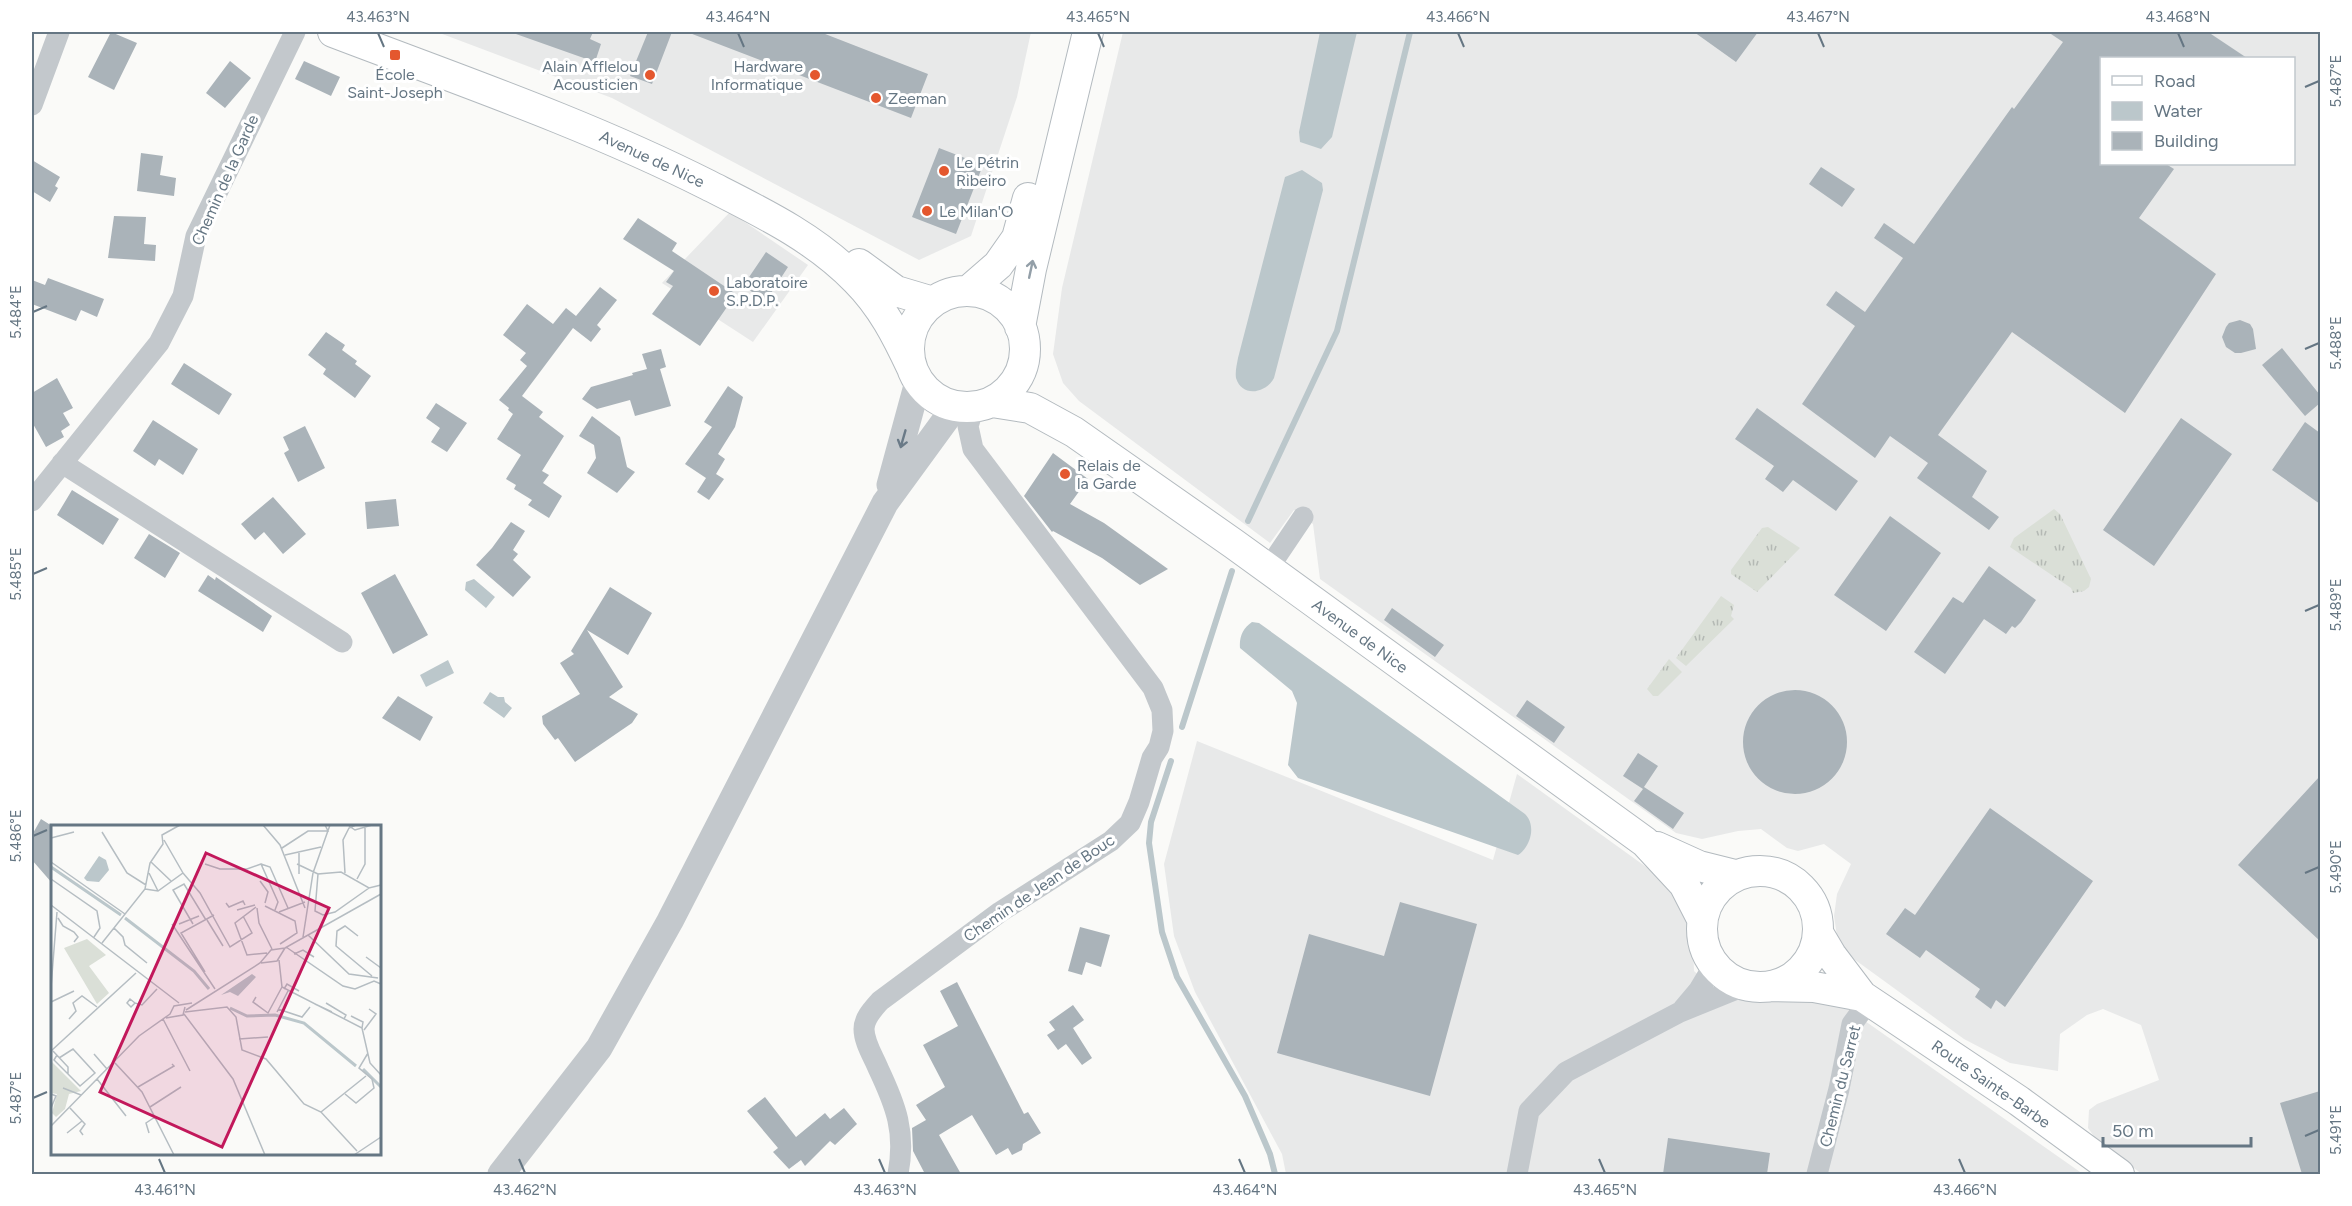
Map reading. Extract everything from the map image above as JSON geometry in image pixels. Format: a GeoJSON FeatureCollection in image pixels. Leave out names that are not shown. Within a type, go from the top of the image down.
{"type":"FeatureCollection","features":[{"type":"Feature","properties":{"kind":"main road","name":"Avenue de Nice"},"geometry":{"type":"LineString","coordinates":[[333,32],[632,147],[760,210],[826,253],[857,281],[878,306],[896,333],[915,375]]}},
{"type":"Feature","properties":{"kind":"main road","name":"Avenue de Nice"},"geometry":{"type":"LineString","coordinates":[[370,32],[633,134],[785,212],[846,253],[896,291],[933,302]]}},
{"type":"Feature","properties":{"kind":"main road"},"geometry":{"type":"LineString","coordinates":[[968,291],[998,265],[1017,237],[1069,32]]}},
{"type":"Feature","properties":{"kind":"main road"},"geometry":{"type":"LineString","coordinates":[[1020,327],[1030,269],[1088,32]]}},
{"type":"Feature","properties":{"kind":"main road"},"geometry":{"type":"LineString","coordinates":[[968,291],[984,294],[999,301],[1011,312],[1020,327],[1024,344],[1023,361],[1017,378],[1006,392],[974,405],[935,398],[915,375],[909,344],[916,320],[933,302],[949,293],[968,291]]}},
{"type":"Feature","properties":{"kind":"main road","name":"Avenue de Nice"},"geometry":{"type":"LineString","coordinates":[[1023,361],[1041,392],[1074,432]]}},
{"type":"Feature","properties":{"kind":"main road","name":"Avenue de Nice"},"geometry":{"type":"LineString","coordinates":[[974,405],[1030,408],[1074,432],[1239,547],[1645,842],[1684,884],[1702,920]]}},
{"type":"Feature","properties":{"kind":"main road","name":"Avenue de Nice"},"geometry":{"type":"LineString","coordinates":[[1645,842],[1699,866],[1736,875]]}},
{"type":"Feature","properties":{"kind":"main road"},"geometry":{"type":"LineString","coordinates":[[1758,870],[1776,873],[1792,880],[1805,892],[1816,911],[1818,933],[1814,951],[1804,967],[1790,979],[1773,986],[1744,986],[1721,975],[1714,965],[1702,939],[1702,920],[1713,893],[1736,875],[1758,870]]}},
{"type":"Feature","properties":{"kind":"main road","name":"Route Sainte-Barbe"},"geometry":{"type":"LineString","coordinates":[[1818,933],[1831,955],[1866,998],[2019,1101],[2119,1174]]}},
{"type":"Feature","properties":{"kind":"main road","name":"Route Sainte-Barbe"},"geometry":{"type":"LineString","coordinates":[[1773,986],[1814,987],[1866,998]]}},
{"type":"Feature","properties":{"kind":"street"},"geometry":{"type":"LineString","coordinates":[[32,105],[59,32]]}},
{"type":"Feature","properties":{"kind":"street","name":"Chemin de la Garde"},"geometry":{"type":"LineString","coordinates":[[32,501],[159,343],[183,296],[196,236],[295,32]]}},
{"type":"Feature","properties":{"kind":"street"},"geometry":{"type":"LineString","coordinates":[[501,1174],[599,1048],[670,921],[885,503],[915,375]]}},
{"type":"Feature","properties":{"kind":"street"},"geometry":{"type":"LineString","coordinates":[[885,503],[974,405]]}},
{"type":"Feature","properties":{"kind":"street","name":"Chemin de Jean de Bouc"},"geometry":{"type":"LineString","coordinates":[[898,1174],[901,1126],[894,1102],[868,1045],[864,1028],[868,1014],[880,1001],[1000,912],[1112,841],[1130,823],[1163,731],[1162,710],[1153,688],[973,449],[968,426],[974,405]]}},
{"type":"Feature","properties":{"kind":"street"},"geometry":{"type":"LineString","coordinates":[[62,464],[342,642]]}},
{"type":"Feature","properties":{"kind":"street"},"geometry":{"type":"LineString","coordinates":[[1268,569],[1303,517]]}},
{"type":"Feature","properties":{"kind":"street"},"geometry":{"type":"LineString","coordinates":[[1680,1012],[1699,990],[1714,965]]}},
{"type":"Feature","properties":{"kind":"street"},"geometry":{"type":"LineString","coordinates":[[1517,1174],[1529,1111],[1566,1072],[1680,1012],[1744,986]]}},
{"type":"Feature","properties":{"kind":"street","name":"Chemin du Sarret"},"geometry":{"type":"LineString","coordinates":[[1817,1174],[1839,1089],[1852,1024],[1866,998]]}},
{"type":"Feature","properties":{"kind":"shaded area"},"geometry":{"type":"Polygon","coordinates":[[[437,32],[1031,32],[1017,97],[971,236],[919,260],[612,98],[437,32]]]}},
{"type":"Feature","properties":{"kind":"shaded area"},"geometry":{"type":"Polygon","coordinates":[[[1123,32],[2320,32],[2320,1174],[2142,1174],[2098,1142],[2088,1128],[2089,1110],[2097,1104],[2159,1080],[2141,1025],[2103,1009],[2087,1015],[2060,1034],[2058,1071],[2010,1063],[1964,1039],[1847,954],[1837,936],[1834,916],[1837,894],[1851,864],[1824,844],[1798,851],[1787,848],[1761,829],[1738,831],[1702,839],[1676,833],[1320,579],[1313,524],[1294,510],[1270,543],[1079,401],[1063,383],[1053,354],[1062,288],[1123,32]]]}},
{"type":"Feature","properties":{"kind":"shaded area"},"geometry":{"type":"Polygon","coordinates":[[[730,212],[808,265],[753,342],[662,283],[730,212]]]}},
{"type":"Feature","properties":{"kind":"shaded area"},"geometry":{"type":"Polygon","coordinates":[[[1197,741],[1493,860],[1517,774],[1667,882],[1692,914],[1694,971],[1728,1001],[1751,995],[1778,996],[1797,993],[1845,1007],[2083,1174],[1286,1174],[1282,1154],[1195,992],[1174,936],[1164,864],[1197,741]]]}},
{"type":"Feature","properties":{"kind":"green space"},"geometry":{"type":"Polygon","coordinates":[[[2054,509],[2060,514],[2091,579],[2089,587],[2084,591],[2073,593],[2071,588],[2010,547],[2014,538],[2054,509]]]}},
{"type":"Feature","properties":{"kind":"green space"},"geometry":{"type":"Polygon","coordinates":[[[1768,527],[1800,548],[1757,592],[1731,574],[1731,570],[1762,528],[1768,527]]]}},
{"type":"Feature","properties":{"kind":"green space"},"geometry":{"type":"Polygon","coordinates":[[[1721,596],[1734,605],[1731,616],[1734,619],[1686,666],[1676,658],[1721,596]]]}},
{"type":"Feature","properties":{"kind":"green space"},"geometry":{"type":"Polygon","coordinates":[[[1669,659],[1682,672],[1658,696],[1653,696],[1647,689],[1669,659]]]}},
{"type":"Feature","properties":{"kind":"water"},"geometry":{"type":"Polygon","coordinates":[[[1320,32],[1357,32],[1332,137],[1321,149],[1300,142],[1299,132],[1320,32]]]}},
{"type":"Feature","properties":{"kind":"water"},"geometry":{"type":"Polygon","coordinates":[[[1302,170],[1322,183],[1323,190],[1274,378],[1266,387],[1249,391],[1243,389],[1236,378],[1238,358],[1285,177],[1302,170]]]}},
{"type":"Feature","properties":{"kind":"water"},"geometry":{"type":"Polygon","coordinates":[[[474,579],[495,597],[486,608],[465,590],[466,582],[474,579]]]}},
{"type":"Feature","properties":{"kind":"water"},"geometry":{"type":"Polygon","coordinates":[[[1252,622],[1259,623],[1525,814],[1531,824],[1529,842],[1526,847],[1518,855],[1298,778],[1288,765],[1297,703],[1292,691],[1240,648],[1242,633],[1252,622]]]}},
{"type":"Feature","properties":{"kind":"water"},"geometry":{"type":"Polygon","coordinates":[[[448,660],[454,673],[426,687],[420,675],[448,660]]]}},
{"type":"Feature","properties":{"kind":"water"},"geometry":{"type":"Polygon","coordinates":[[[490,692],[498,697],[504,697],[505,702],[512,708],[504,718],[483,703],[490,692]]]}},
{"type":"Feature","properties":{"kind":"building"},"geometry":{"type":"Polygon","coordinates":[[[111,32],[137,43],[114,90],[88,77],[111,32]]]}},
{"type":"Feature","properties":{"kind":"building"},"geometry":{"type":"Polygon","coordinates":[[[516,32],[593,32],[590,39],[601,44],[595,62],[516,34],[516,32]]]}},
{"type":"Feature","properties":{"kind":"building"},"geometry":{"type":"Polygon","coordinates":[[[648,32],[672,32],[652,84],[630,76],[648,32]]]}},
{"type":"Feature","properties":{"kind":"building"},"geometry":{"type":"Polygon","coordinates":[[[687,32],[820,32],[928,74],[911,118],[687,32]]]}},
{"type":"Feature","properties":{"kind":"building"},"geometry":{"type":"Polygon","coordinates":[[[1694,32],[1758,32],[1736,62],[1694,32]]]}},
{"type":"Feature","properties":{"kind":"building"},"geometry":{"type":"Polygon","coordinates":[[[2048,32],[2208,32],[2246,57],[2100,57],[2100,165],[2168,165],[2174,169],[2139,218],[2216,274],[2125,413],[2012,332],[1938,435],[1987,471],[1972,497],[1999,517],[1989,530],[1917,478],[1928,463],[1890,436],[1875,458],[1802,404],[1855,326],[1826,305],[1836,291],[1865,312],[1903,258],[1874,238],[1884,223],[1914,244],[2012,107],[2014,109],[2063,42],[2048,32]]]}},
{"type":"Feature","properties":{"kind":"building"},"geometry":{"type":"Polygon","coordinates":[[[230,61],[251,78],[225,108],[206,93],[230,61]]]}},
{"type":"Feature","properties":{"kind":"building"},"geometry":{"type":"Polygon","coordinates":[[[304,61],[340,77],[331,96],[295,79],[304,61]]]}},
{"type":"Feature","properties":{"kind":"building"},"geometry":{"type":"Polygon","coordinates":[[[939,148],[983,165],[956,234],[912,217],[939,148]]]}},
{"type":"Feature","properties":{"kind":"building"},"geometry":{"type":"Polygon","coordinates":[[[141,153],[163,156],[160,175],[176,178],[174,196],[137,191],[141,153]]]}},
{"type":"Feature","properties":{"kind":"building"},"geometry":{"type":"Polygon","coordinates":[[[32,160],[60,177],[55,186],[58,188],[50,202],[32,191],[32,160]]]}},
{"type":"Feature","properties":{"kind":"building"},"geometry":{"type":"Polygon","coordinates":[[[1821,167],[1855,189],[1842,207],[1809,184],[1821,167]]]}},
{"type":"Feature","properties":{"kind":"building"},"geometry":{"type":"Polygon","coordinates":[[[114,216],[146,217],[144,244],[156,245],[155,261],[108,258],[114,216]]]}},
{"type":"Feature","properties":{"kind":"building"},"geometry":{"type":"Polygon","coordinates":[[[638,218],[677,243],[672,251],[736,294],[700,346],[652,314],[673,286],[666,282],[674,271],[623,239],[638,218]]]}},
{"type":"Feature","properties":{"kind":"building"},"geometry":{"type":"Polygon","coordinates":[[[766,252],[788,267],[766,301],[743,286],[766,252]]]}},
{"type":"Feature","properties":{"kind":"building"},"geometry":{"type":"Polygon","coordinates":[[[48,278],[104,299],[97,317],[81,310],[76,321],[32,304],[32,280],[45,285],[48,278]]]}},
{"type":"Feature","properties":{"kind":"building"},"geometry":{"type":"Polygon","coordinates":[[[600,287],[617,300],[597,325],[601,329],[591,342],[573,328],[522,396],[543,412],[539,417],[564,436],[542,471],[549,475],[543,483],[562,496],[549,518],[528,505],[532,500],[514,489],[516,485],[506,479],[521,455],[497,439],[513,414],[499,400],[527,366],[520,360],[526,353],[503,335],[527,304],[553,324],[566,308],[576,316],[600,287]]]}},
{"type":"Feature","properties":{"kind":"building"},"geometry":{"type":"Polygon","coordinates":[[[2240,320],[2250,324],[2253,329],[2256,349],[2235,353],[2226,347],[2222,337],[2229,323],[2240,320]]]}},
{"type":"Feature","properties":{"kind":"building"},"geometry":{"type":"Polygon","coordinates":[[[326,332],[345,345],[342,350],[357,361],[355,364],[371,376],[355,398],[323,374],[326,369],[308,355],[326,332]]]}},
{"type":"Feature","properties":{"kind":"building"},"geometry":{"type":"Polygon","coordinates":[[[2282,348],[2320,395],[2320,403],[2305,416],[2262,365],[2282,348]]]}},
{"type":"Feature","properties":{"kind":"building"},"geometry":{"type":"Polygon","coordinates":[[[661,349],[666,367],[660,369],[671,406],[635,416],[630,400],[597,409],[582,399],[591,387],[647,369],[642,354],[661,349]]]}},
{"type":"Feature","properties":{"kind":"building"},"geometry":{"type":"Polygon","coordinates":[[[184,363],[232,394],[219,415],[171,384],[184,363]]]}},
{"type":"Feature","properties":{"kind":"building"},"geometry":{"type":"Polygon","coordinates":[[[57,378],[73,408],[63,413],[70,425],[61,431],[64,437],[46,447],[32,422],[32,393],[57,378]]]}},
{"type":"Feature","properties":{"kind":"building"},"geometry":{"type":"Polygon","coordinates":[[[728,386],[743,397],[735,427],[718,454],[725,459],[716,474],[724,479],[709,500],[697,492],[706,478],[685,464],[712,427],[704,422],[728,386]]]}},
{"type":"Feature","properties":{"kind":"building"},"geometry":{"type":"Polygon","coordinates":[[[436,403],[467,423],[447,452],[431,442],[440,428],[426,418],[436,403]]]}},
{"type":"Feature","properties":{"kind":"building"},"geometry":{"type":"Polygon","coordinates":[[[1757,408],[1858,481],[1836,511],[1793,480],[1783,492],[1765,479],[1774,466],[1735,439],[1757,408]]]}},
{"type":"Feature","properties":{"kind":"building"},"geometry":{"type":"Polygon","coordinates":[[[592,416],[620,437],[627,467],[635,472],[617,493],[587,473],[596,458],[594,445],[579,436],[592,416]]]}},
{"type":"Feature","properties":{"kind":"building"},"geometry":{"type":"Polygon","coordinates":[[[2181,418],[2232,454],[2154,566],[2103,530],[2181,418]]]}},
{"type":"Feature","properties":{"kind":"building"},"geometry":{"type":"Polygon","coordinates":[[[153,420],[198,449],[183,475],[159,459],[155,466],[133,451],[153,420]]]}},
{"type":"Feature","properties":{"kind":"building"},"geometry":{"type":"Polygon","coordinates":[[[2305,422],[2320,433],[2320,504],[2272,470],[2305,422]]]}},
{"type":"Feature","properties":{"kind":"building"},"geometry":{"type":"Polygon","coordinates":[[[305,426],[325,468],[298,482],[284,453],[289,450],[283,437],[305,426]]]}},
{"type":"Feature","properties":{"kind":"building"},"geometry":{"type":"Polygon","coordinates":[[[1053,453],[1088,479],[1070,504],[1104,523],[1168,569],[1140,585],[1102,558],[1052,532],[1024,496],[1053,453]]]}},
{"type":"Feature","properties":{"kind":"building"},"geometry":{"type":"Polygon","coordinates":[[[72,490],[119,519],[103,545],[57,515],[72,490]]]}},
{"type":"Feature","properties":{"kind":"building"},"geometry":{"type":"Polygon","coordinates":[[[273,497],[306,534],[283,554],[264,532],[255,540],[241,524],[273,497]]]}},
{"type":"Feature","properties":{"kind":"building"},"geometry":{"type":"Polygon","coordinates":[[[396,499],[399,526],[367,529],[365,502],[396,499]]]}},
{"type":"Feature","properties":{"kind":"building"},"geometry":{"type":"Polygon","coordinates":[[[1890,516],[1941,553],[1886,631],[1834,595],[1890,516]]]}},
{"type":"Feature","properties":{"kind":"building"},"geometry":{"type":"Polygon","coordinates":[[[511,522],[525,531],[513,550],[518,554],[513,560],[531,577],[513,597],[476,565],[511,522]]]}},
{"type":"Feature","properties":{"kind":"building"},"geometry":{"type":"Polygon","coordinates":[[[149,534],[180,553],[165,578],[134,558],[149,534]]]}},
{"type":"Feature","properties":{"kind":"building"},"geometry":{"type":"Polygon","coordinates":[[[1989,566],[2036,600],[2021,622],[2015,628],[2012,626],[2006,634],[1984,619],[1945,674],[1914,652],[1953,597],[1963,603],[1989,566]]]}},
{"type":"Feature","properties":{"kind":"building"},"geometry":{"type":"Polygon","coordinates":[[[395,574],[428,635],[393,654],[361,593],[395,574]]]}},
{"type":"Feature","properties":{"kind":"building"},"geometry":{"type":"Polygon","coordinates":[[[208,575],[215,580],[216,577],[272,616],[263,632],[198,591],[208,575]]]}},
{"type":"Feature","properties":{"kind":"building"},"geometry":{"type":"Polygon","coordinates":[[[610,587],[652,613],[628,655],[587,630],[623,687],[609,697],[638,714],[632,723],[575,762],[558,738],[555,740],[543,724],[542,716],[580,694],[560,663],[574,654],[571,651],[610,587]]]}},
{"type":"Feature","properties":{"kind":"building"},"geometry":{"type":"Polygon","coordinates":[[[1392,608],[1444,645],[1435,657],[1384,620],[1392,608]]]}},
{"type":"Feature","properties":{"kind":"building"},"geometry":{"type":"Polygon","coordinates":[[[1795,690],[1815,694],[1832,705],[1843,722],[1847,742],[1843,762],[1832,779],[1815,790],[1795,794],[1775,790],[1758,779],[1747,762],[1743,742],[1747,722],[1758,705],[1775,694],[1795,690]]]}},
{"type":"Feature","properties":{"kind":"building"},"geometry":{"type":"Polygon","coordinates":[[[398,696],[433,717],[420,741],[382,718],[398,696]]]}},
{"type":"Feature","properties":{"kind":"building"},"geometry":{"type":"Polygon","coordinates":[[[1527,700],[1565,727],[1554,743],[1516,716],[1527,700]]]}},
{"type":"Feature","properties":{"kind":"building"},"geometry":{"type":"Polygon","coordinates":[[[1638,753],[1658,766],[1644,787],[1684,813],[1673,829],[1634,801],[1643,789],[1623,776],[1638,753]]]}},
{"type":"Feature","properties":{"kind":"building"},"geometry":{"type":"Polygon","coordinates":[[[2320,776],[2320,941],[2238,865],[2320,776]]]}},
{"type":"Feature","properties":{"kind":"building"},"geometry":{"type":"Polygon","coordinates":[[[1990,808],[2093,881],[2005,1007],[1996,1000],[1991,1009],[1975,997],[1980,989],[1926,950],[1920,958],[1886,934],[1905,908],[1915,915],[1990,808]]]}},
{"type":"Feature","properties":{"kind":"building"},"geometry":{"type":"Polygon","coordinates":[[[41,819],[51,825],[51,882],[32,860],[32,835],[41,819]]]}},
{"type":"Feature","properties":{"kind":"building"},"geometry":{"type":"Polygon","coordinates":[[[1400,902],[1477,924],[1430,1096],[1277,1053],[1309,934],[1384,956],[1400,902]]]}},
{"type":"Feature","properties":{"kind":"building"},"geometry":{"type":"Polygon","coordinates":[[[1080,927],[1110,935],[1101,967],[1086,962],[1082,975],[1068,971],[1080,927]]]}},
{"type":"Feature","properties":{"kind":"building"},"geometry":{"type":"Polygon","coordinates":[[[957,982],[1024,1114],[1028,1112],[1041,1133],[1023,1144],[1022,1150],[1012,1155],[1008,1148],[996,1155],[972,1115],[939,1135],[961,1174],[925,1174],[913,1151],[912,1128],[926,1120],[916,1105],[945,1087],[923,1045],[958,1026],[940,991],[957,982]]]}},
{"type":"Feature","properties":{"kind":"building"},"geometry":{"type":"Polygon","coordinates":[[[1073,1005],[1084,1020],[1073,1028],[1092,1058],[1082,1065],[1066,1044],[1058,1050],[1047,1035],[1055,1030],[1049,1022],[1073,1005]]]}},
{"type":"Feature","properties":{"kind":"building"},"geometry":{"type":"Polygon","coordinates":[[[2320,1091],[2320,1174],[2302,1174],[2280,1103],[2320,1091]]]}},
{"type":"Feature","properties":{"kind":"building"},"geometry":{"type":"Polygon","coordinates":[[[765,1097],[796,1137],[825,1113],[830,1119],[844,1108],[857,1124],[835,1145],[830,1141],[805,1166],[801,1160],[789,1169],[773,1152],[778,1148],[747,1111],[765,1097]]]}},
{"type":"Feature","properties":{"kind":"building"},"geometry":{"type":"Polygon","coordinates":[[[1668,1138],[1770,1153],[1767,1174],[1663,1174],[1668,1138]]]}},
{"type":"Feature","properties":{"kind":"waterway"},"geometry":{"type":"LineString","coordinates":[[1248,521],[1337,331],[1410,32]]}},
{"type":"Feature","properties":{"kind":"waterway"},"geometry":{"type":"LineString","coordinates":[[1182,727],[1232,571]]}},
{"type":"Feature","properties":{"kind":"waterway"},"geometry":{"type":"LineString","coordinates":[[1171,761],[1151,822],[1149,843],[1162,932],[1177,977],[1245,1096],[1270,1154],[1275,1174]]}},
{"type":"Feature","properties":{"kind":"place","name":"École Saint-Joseph"},"geometry":{"type":"Point","coordinates":[395,55]}},
{"type":"Feature","properties":{"kind":"place","name":"Alain Afflelou Acousticien"},"geometry":{"type":"Point","coordinates":[650,75]}},
{"type":"Feature","properties":{"kind":"place","name":"Hardware Informatique"},"geometry":{"type":"Point","coordinates":[815,75]}},
{"type":"Feature","properties":{"kind":"place","name":"Zeeman"},"geometry":{"type":"Point","coordinates":[876,98]}},
{"type":"Feature","properties":{"kind":"place","name":"Le Pétrin Ribeiro"},"geometry":{"type":"Point","coordinates":[944,171]}},
{"type":"Feature","properties":{"kind":"place","name":"Le Milan'O"},"geometry":{"type":"Point","coordinates":[927,211]}},
{"type":"Feature","properties":{"kind":"place","name":"Laboratoire S.P.D.P."},"geometry":{"type":"Point","coordinates":[714,291]}},
{"type":"Feature","properties":{"kind":"place","name":"Relais de la Garde"},"geometry":{"type":"Point","coordinates":[1065,474]}}]}
